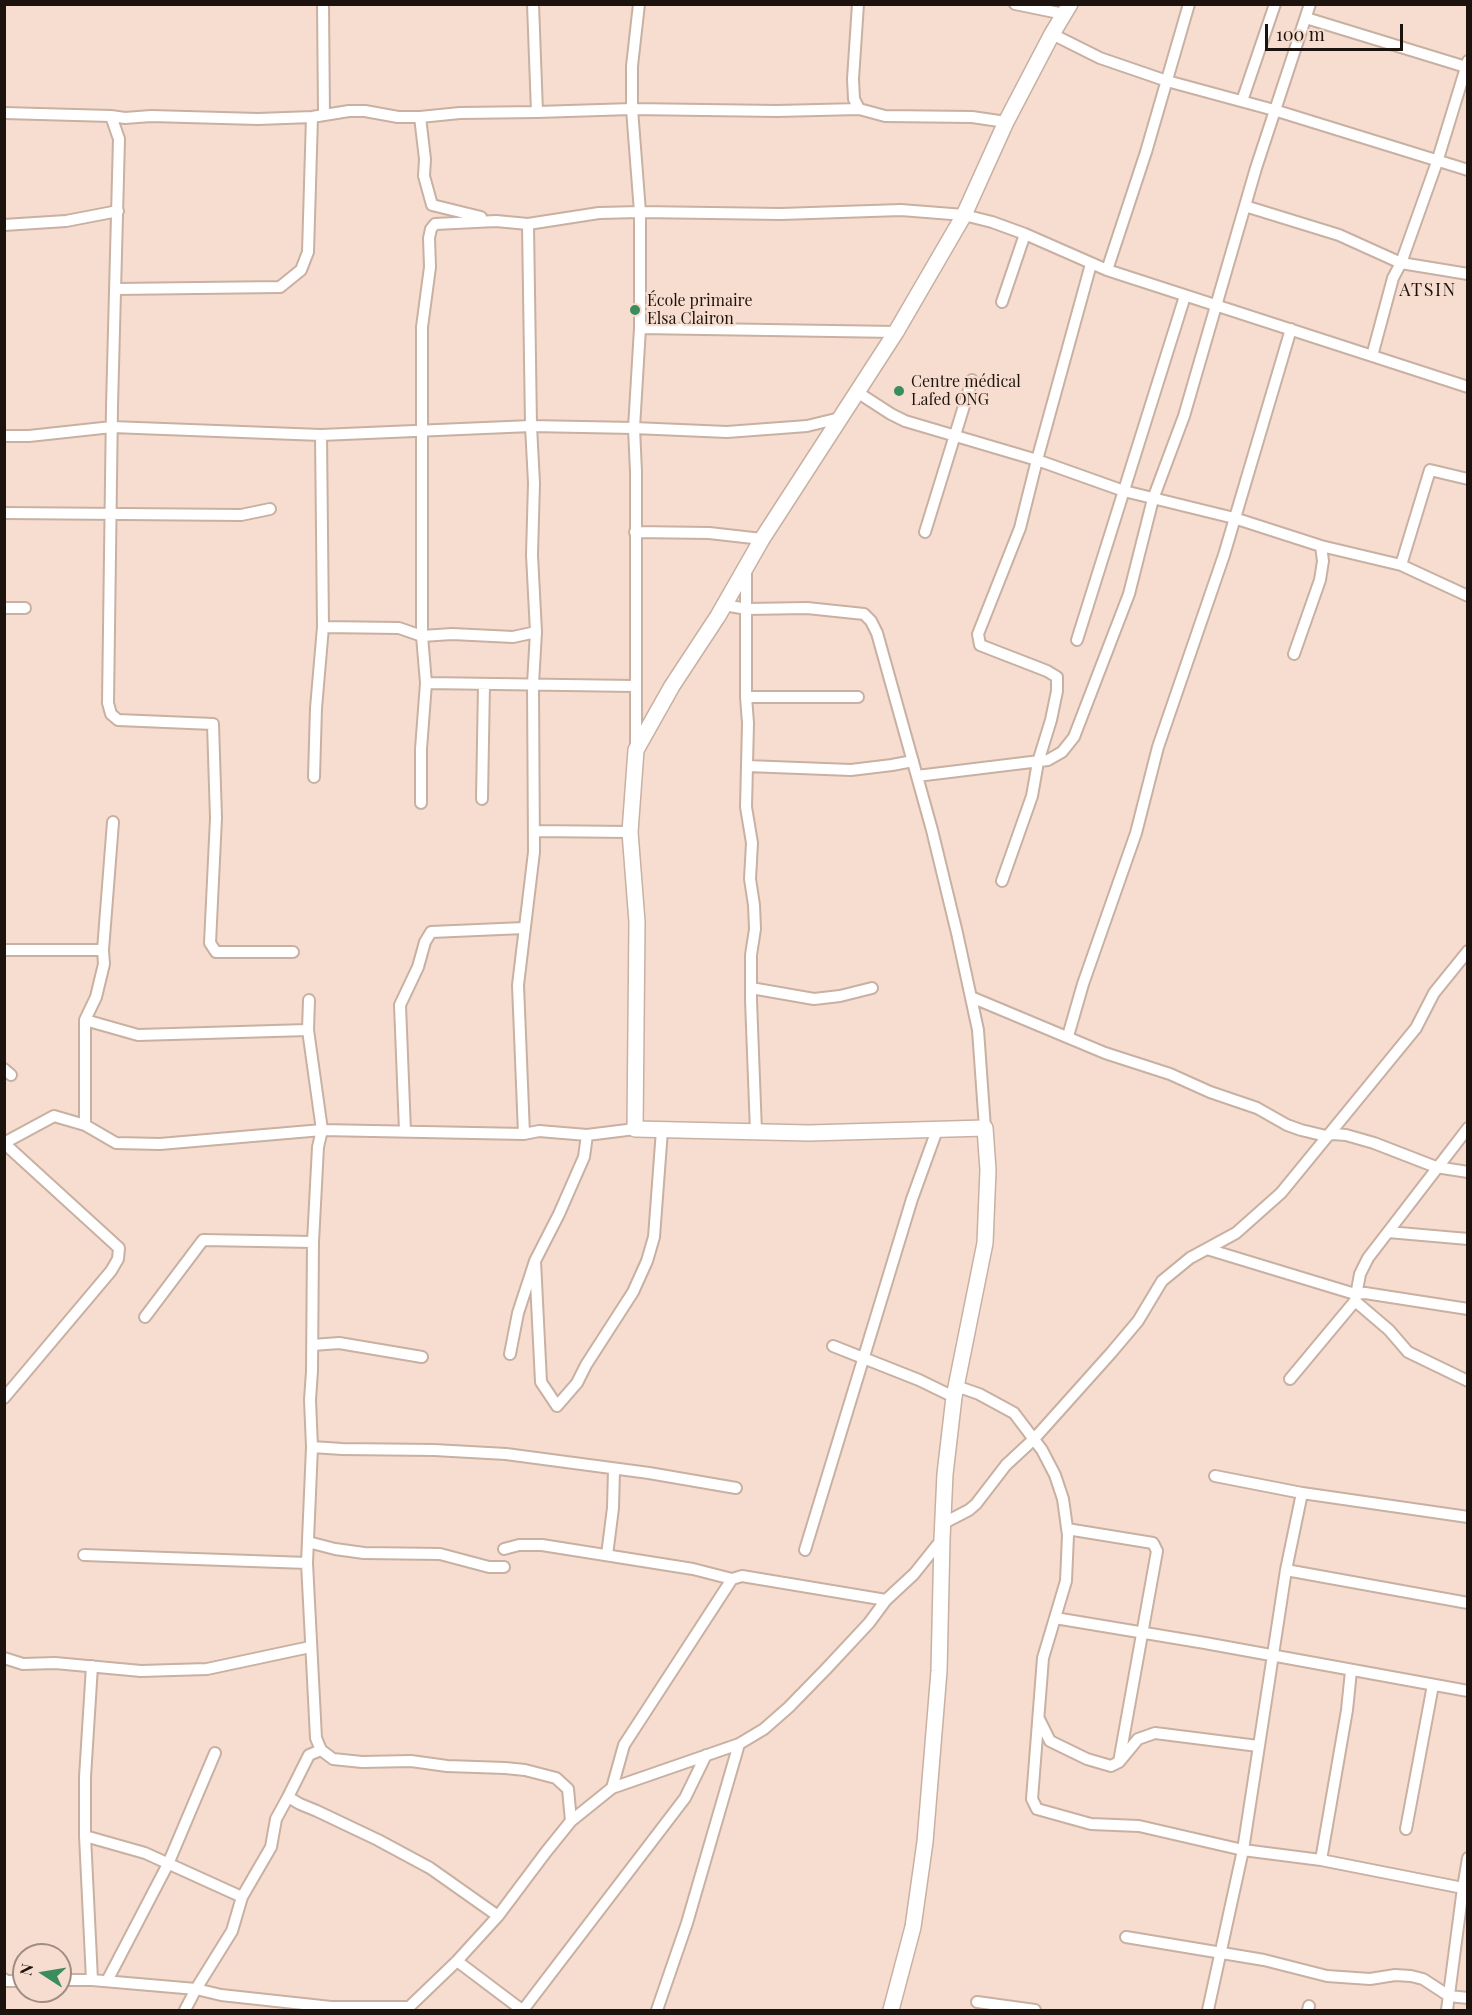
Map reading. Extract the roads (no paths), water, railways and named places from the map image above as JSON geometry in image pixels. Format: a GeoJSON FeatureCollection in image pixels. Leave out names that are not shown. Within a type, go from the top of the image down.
{"type":"FeatureCollection","features":[{"type":"Feature","properties":{"kind":"street"},"geometry":{"type":"LineString","coordinates":[[323,4],[324,115]]}},
{"type":"Feature","properties":{"kind":"street"},"geometry":{"type":"LineString","coordinates":[[533,4],[537,112]]}},
{"type":"Feature","properties":{"kind":"street"},"geometry":{"type":"LineString","coordinates":[[635,1129],[637,922],[630,832],[636,750],[634,428],[640,328],[640,212],[632,109],[632,66],[639,4]]}},
{"type":"Feature","properties":{"kind":"street"},"geometry":{"type":"LineString","coordinates":[[858,4],[853,79],[854,99],[859,109]]}},
{"type":"Feature","properties":{"kind":"street"},"geometry":{"type":"LineString","coordinates":[[636,750],[672,686],[724,605],[762,539],[896,332],[964,215],[1006,122],[1067,9],[1016,4]]}},
{"type":"Feature","properties":{"kind":"street"},"geometry":{"type":"LineString","coordinates":[[1107,270],[1146,152],[1189,4]]}},
{"type":"Feature","properties":{"kind":"street"},"geometry":{"type":"LineString","coordinates":[[1242,101],[1275,4]]}},
{"type":"Feature","properties":{"kind":"street"},"geometry":{"type":"LineString","coordinates":[[917,776],[1048,760],[1062,752],[1074,737],[1129,594],[1153,499],[1184,416],[1274,110],[1310,4]]}},
{"type":"Feature","properties":{"kind":"street"},"geometry":{"type":"LineString","coordinates":[[1306,18],[1467,64],[1437,162],[1401,263],[1393,278],[1372,356]]}},
{"type":"Feature","properties":{"kind":"street"},"geometry":{"type":"LineString","coordinates":[[1052,34],[1100,58],[1167,81],[1274,110],[1467,170]]}},
{"type":"Feature","properties":{"kind":"street"},"geometry":{"type":"LineString","coordinates":[[4,113],[125,118],[151,116],[258,119],[312,117],[365,111],[398,117],[420,117],[460,113],[632,109],[777,111],[859,109],[885,116],[972,117],[1006,122]]}},
{"type":"Feature","properties":{"kind":"street"},"geometry":{"type":"LineString","coordinates":[[111,116],[119,139],[108,703],[111,714],[118,720],[213,724],[216,818],[210,943],[216,952],[293,952]]}},
{"type":"Feature","properties":{"kind":"street"},"geometry":{"type":"LineString","coordinates":[[116,289],[280,287],[301,270],[308,252],[312,117]]}},
{"type":"Feature","properties":{"kind":"street"},"geometry":{"type":"LineString","coordinates":[[420,117],[425,159],[424,176],[432,205],[496,221]]}},
{"type":"Feature","properties":{"kind":"street"},"geometry":{"type":"LineString","coordinates":[[1245,206],[1339,234],[1401,263],[1467,274]]}},
{"type":"Feature","properties":{"kind":"street"},"geometry":{"type":"LineString","coordinates":[[421,803],[421,749],[426,683],[422,636],[422,327],[430,267],[430,229],[435,224],[496,221],[528,224],[599,213],[640,212],[781,214],[901,210],[964,215],[993,222],[1107,270],[1467,387]]}},
{"type":"Feature","properties":{"kind":"street"},"geometry":{"type":"LineString","coordinates":[[4,225],[66,221],[118,211]]}},
{"type":"Feature","properties":{"kind":"street"},"geometry":{"type":"LineString","coordinates":[[524,1134],[518,985],[534,852],[536,632],[532,555],[534,483],[528,224]]}},
{"type":"Feature","properties":{"kind":"street"},"geometry":{"type":"LineString","coordinates":[[1002,302],[1024,234]]}},
{"type":"Feature","properties":{"kind":"street"},"geometry":{"type":"LineString","coordinates":[[1002,880],[1032,796],[1038,762],[1051,720],[1057,691],[1057,677],[980,645],[977,639],[1020,528],[1091,264]]}},
{"type":"Feature","properties":{"kind":"street"},"geometry":{"type":"LineString","coordinates":[[1077,640],[1185,296]]}},
{"type":"Feature","properties":{"kind":"street"},"geometry":{"type":"LineString","coordinates":[[640,328],[896,332]]}},
{"type":"Feature","properties":{"kind":"street"},"geometry":{"type":"LineString","coordinates":[[1068,1036],[1083,984],[1136,833],[1158,747],[1224,555],[1291,329]]}},
{"type":"Feature","properties":{"kind":"street"},"geometry":{"type":"LineString","coordinates":[[925,532],[972,380]]}},
{"type":"Feature","properties":{"kind":"street"},"geometry":{"type":"LineString","coordinates":[[857,392],[905,421],[1037,460],[1124,491],[1234,518],[1321,546],[1401,565],[1467,596]]}},
{"type":"Feature","properties":{"kind":"street"},"geometry":{"type":"LineString","coordinates":[[4,436],[29,436],[112,427],[321,435],[531,426],[727,432],[807,426],[840,418]]}},
{"type":"Feature","properties":{"kind":"street"},"geometry":{"type":"LineString","coordinates":[[314,777],[316,708],[323,627],[321,435]]}},
{"type":"Feature","properties":{"kind":"street"},"geometry":{"type":"LineString","coordinates":[[1401,565],[1430,470],[1467,479]]}},
{"type":"Feature","properties":{"kind":"street"},"geometry":{"type":"LineString","coordinates":[[4,513],[241,515],[270,509]]}},
{"type":"Feature","properties":{"kind":"street"},"geometry":{"type":"LineString","coordinates":[[635,532],[709,533],[762,539]]}},
{"type":"Feature","properties":{"kind":"street"},"geometry":{"type":"LineString","coordinates":[[1294,654],[1320,580],[1323,561],[1321,546]]}},
{"type":"Feature","properties":{"kind":"street"},"geometry":{"type":"LineString","coordinates":[[746,566],[748,723],[746,807],[752,843],[750,879],[755,928],[751,955],[751,988],[756,1132]]}},
{"type":"Feature","properties":{"kind":"street"},"geometry":{"type":"LineString","coordinates":[[724,605],[747,609],[807,608],[864,614],[871,621],[877,633],[932,830],[978,1030],[988,1170],[985,1243],[955,1391],[945,1474],[939,1671],[924,1842],[913,1927],[891,2010]]}},
{"type":"Feature","properties":{"kind":"street"},"geometry":{"type":"LineString","coordinates":[[4,608],[26,608]]}},
{"type":"Feature","properties":{"kind":"street"},"geometry":{"type":"LineString","coordinates":[[323,627],[399,628],[422,636],[472,635],[513,638],[536,632]]}},
{"type":"Feature","properties":{"kind":"street"},"geometry":{"type":"LineString","coordinates":[[426,683],[634,686]]}},
{"type":"Feature","properties":{"kind":"street"},"geometry":{"type":"LineString","coordinates":[[482,798],[484,684]]}},
{"type":"Feature","properties":{"kind":"street"},"geometry":{"type":"LineString","coordinates":[[746,697],[858,697]]}},
{"type":"Feature","properties":{"kind":"street"},"geometry":{"type":"LineString","coordinates":[[747,766],[851,770],[913,761]]}},
{"type":"Feature","properties":{"kind":"street"},"geometry":{"type":"LineString","coordinates":[[85,1125],[85,1020],[96,997],[104,964],[103,950],[113,822]]}},
{"type":"Feature","properties":{"kind":"street"},"geometry":{"type":"LineString","coordinates":[[534,831],[630,832]]}},
{"type":"Feature","properties":{"kind":"street"},"geometry":{"type":"LineString","coordinates":[[405,1131],[400,1005],[418,967],[425,942],[431,932],[524,928]]}},
{"type":"Feature","properties":{"kind":"street"},"geometry":{"type":"LineString","coordinates":[[4,950],[103,950]]}},
{"type":"Feature","properties":{"kind":"street"},"geometry":{"type":"LineString","coordinates":[[72,1980],[196,1989],[221,1995],[331,2007],[407,2009],[457,1961],[498,1916],[571,1821],[612,1788],[739,1744],[764,1729],[789,1707],[869,1623],[886,1600],[914,1574],[942,1532],[969,1510],[1006,1465],[1034,1439],[1138,1321],[1149,1299],[1162,1281],[1190,1258],[1236,1233],[1281,1192],[1416,1029],[1434,993],[1467,954]]}},
{"type":"Feature","properties":{"kind":"street"},"geometry":{"type":"LineString","coordinates":[[751,988],[814,999],[840,996],[872,988]]}},
{"type":"Feature","properties":{"kind":"street"},"geometry":{"type":"LineString","coordinates":[[971,997],[1105,1053],[1170,1074],[1210,1092],[1257,1108],[1301,1130],[1326,1136],[1333,1134],[1346,1136],[1374,1143],[1436,1167],[1467,1172]]}},
{"type":"Feature","properties":{"kind":"street"},"geometry":{"type":"LineString","coordinates":[[309,1000],[308,1030],[322,1130],[318,1147],[313,1242],[313,1345],[310,1411],[312,1447],[307,1563],[316,1738],[321,1750],[333,1760],[411,1761],[447,1766],[505,1768],[525,1770],[556,1778],[568,1789],[571,1821]]}},
{"type":"Feature","properties":{"kind":"street"},"geometry":{"type":"LineString","coordinates":[[85,1020],[138,1035],[308,1030]]}},
{"type":"Feature","properties":{"kind":"street"},"geometry":{"type":"LineString","coordinates":[[5,1396],[111,1271],[118,1259],[119,1248],[5,1144],[54,1116],[85,1125],[116,1143],[160,1144],[322,1130],[524,1134],[539,1131],[586,1135],[635,1129],[837,1133],[985,1128]]}},
{"type":"Feature","properties":{"kind":"street"},"geometry":{"type":"LineString","coordinates":[[1355,1298],[1360,1274],[1368,1258],[1467,1128]]}},
{"type":"Feature","properties":{"kind":"street"},"geometry":{"type":"LineString","coordinates":[[535,1261],[541,1382],[557,1406],[577,1383],[633,1292],[647,1261],[654,1237],[662,1130]]}},
{"type":"Feature","properties":{"kind":"street"},"geometry":{"type":"LineString","coordinates":[[805,1550],[912,1199],[937,1130]]}},
{"type":"Feature","properties":{"kind":"street"},"geometry":{"type":"LineString","coordinates":[[510,1354],[518,1313],[535,1261],[584,1157],[586,1135]]}},
{"type":"Feature","properties":{"kind":"street"},"geometry":{"type":"LineString","coordinates":[[1388,1232],[1467,1239]]}},
{"type":"Feature","properties":{"kind":"street"},"geometry":{"type":"LineString","coordinates":[[145,1317],[203,1240],[313,1242]]}},
{"type":"Feature","properties":{"kind":"street"},"geometry":{"type":"LineString","coordinates":[[1207,1249],[1355,1298],[1389,1330],[1408,1352],[1467,1381]]}},
{"type":"Feature","properties":{"kind":"street"},"geometry":{"type":"LineString","coordinates":[[1290,1379],[1355,1298],[1365,1293],[1467,1309]]}},
{"type":"Feature","properties":{"kind":"street"},"geometry":{"type":"LineString","coordinates":[[313,1345],[339,1343],[422,1357]]}},
{"type":"Feature","properties":{"kind":"street"},"geometry":{"type":"LineString","coordinates":[[833,1346],[919,1380],[955,1391],[979,1394],[1014,1413],[1042,1450],[1058,1483],[1064,1499],[1067,1529],[1066,1581],[1043,1658],[1032,1799],[1037,1809],[1091,1824],[1139,1826],[1243,1850],[1321,1860],[1465,1888]]}},
{"type":"Feature","properties":{"kind":"street"},"geometry":{"type":"LineString","coordinates":[[312,1447],[506,1454],[736,1488]]}},
{"type":"Feature","properties":{"kind":"street"},"geometry":{"type":"LineString","coordinates":[[607,1555],[613,1508],[614,1469]]}},
{"type":"Feature","properties":{"kind":"street"},"geometry":{"type":"LineString","coordinates":[[1215,1476],[1302,1493],[1467,1517]]}},
{"type":"Feature","properties":{"kind":"street"},"geometry":{"type":"LineString","coordinates":[[1208,2010],[1243,1850],[1286,1570],[1302,1493]]}},
{"type":"Feature","properties":{"kind":"street"},"geometry":{"type":"LineString","coordinates":[[1067,1529],[1153,1543],[1157,1551],[1119,1762]]}},
{"type":"Feature","properties":{"kind":"street"},"geometry":{"type":"LineString","coordinates":[[308,1542],[335,1549],[364,1552],[440,1554],[489,1567],[504,1567]]}},
{"type":"Feature","properties":{"kind":"street"},"geometry":{"type":"LineString","coordinates":[[504,1549],[519,1545],[542,1545],[693,1569],[732,1579],[742,1576],[886,1600]]}},
{"type":"Feature","properties":{"kind":"street"},"geometry":{"type":"LineString","coordinates":[[84,1555],[307,1563]]}},
{"type":"Feature","properties":{"kind":"street"},"geometry":{"type":"LineString","coordinates":[[1286,1570],[1467,1603]]}},
{"type":"Feature","properties":{"kind":"street"},"geometry":{"type":"LineString","coordinates":[[612,1788],[624,1744],[732,1579]]}},
{"type":"Feature","properties":{"kind":"street"},"geometry":{"type":"LineString","coordinates":[[1055,1618],[1467,1691]]}},
{"type":"Feature","properties":{"kind":"street"},"geometry":{"type":"LineString","coordinates":[[4,1658],[23,1664],[55,1663],[141,1671],[207,1669],[310,1647]]}},
{"type":"Feature","properties":{"kind":"street"},"geometry":{"type":"LineString","coordinates":[[92,1666],[85,1777],[85,1836],[92,1980]]}},
{"type":"Feature","properties":{"kind":"street"},"geometry":{"type":"LineString","coordinates":[[1321,1860],[1347,1710],[1351,1671]]}},
{"type":"Feature","properties":{"kind":"street"},"geometry":{"type":"LineString","coordinates":[[1406,1829],[1433,1685]]}},
{"type":"Feature","properties":{"kind":"street"},"geometry":{"type":"LineString","coordinates":[[1039,1719],[1050,1741],[1087,1760],[1111,1766],[1119,1762],[1138,1739],[1155,1733],[1258,1746]]}},
{"type":"Feature","properties":{"kind":"street"},"geometry":{"type":"LineString","coordinates":[[657,2010],[687,1923],[739,1744]]}},
{"type":"Feature","properties":{"kind":"street"},"geometry":{"type":"LineString","coordinates":[[185,2010],[232,1931],[242,1897],[271,1847],[276,1820],[309,1755],[321,1750]]}},
{"type":"Feature","properties":{"kind":"street"},"geometry":{"type":"LineString","coordinates":[[107,1981],[168,1864],[215,1753]]}},
{"type":"Feature","properties":{"kind":"street"},"geometry":{"type":"LineString","coordinates":[[457,1961],[522,2010],[685,1798],[706,1755]]}},
{"type":"Feature","properties":{"kind":"street"},"geometry":{"type":"LineString","coordinates":[[288,1797],[430,1868],[498,1916]]}},
{"type":"Feature","properties":{"kind":"street"},"geometry":{"type":"LineString","coordinates":[[85,1836],[146,1853],[242,1897]]}},
{"type":"Feature","properties":{"kind":"street"},"geometry":{"type":"LineString","coordinates":[[1447,2010],[1465,1888],[1467,1858]]}},
{"type":"Feature","properties":{"kind":"street"},"geometry":{"type":"LineString","coordinates":[[1126,1937],[1264,1960],[1327,1976],[1370,1979],[1395,1975],[1411,1976],[1423,1979],[1449,1995],[1467,1998]]}},
{"type":"Feature","properties":{"kind":"street"},"geometry":{"type":"LineString","coordinates":[[977,2002],[1035,2010]]}},
{"type":"Feature","properties":{"kind":"place","name":"École primaire Elsa Clairon"},"geometry":{"type":"Point","coordinates":[635,310]}},
{"type":"Feature","properties":{"kind":"place","name":"Centre médical Lafed ONG"},"geometry":{"type":"Point","coordinates":[899,391]}},
{"type":"Feature","properties":{"kind":"district","name":"ATSIN"},"geometry":{"type":"Point","coordinates":[1428,290]}}]}
